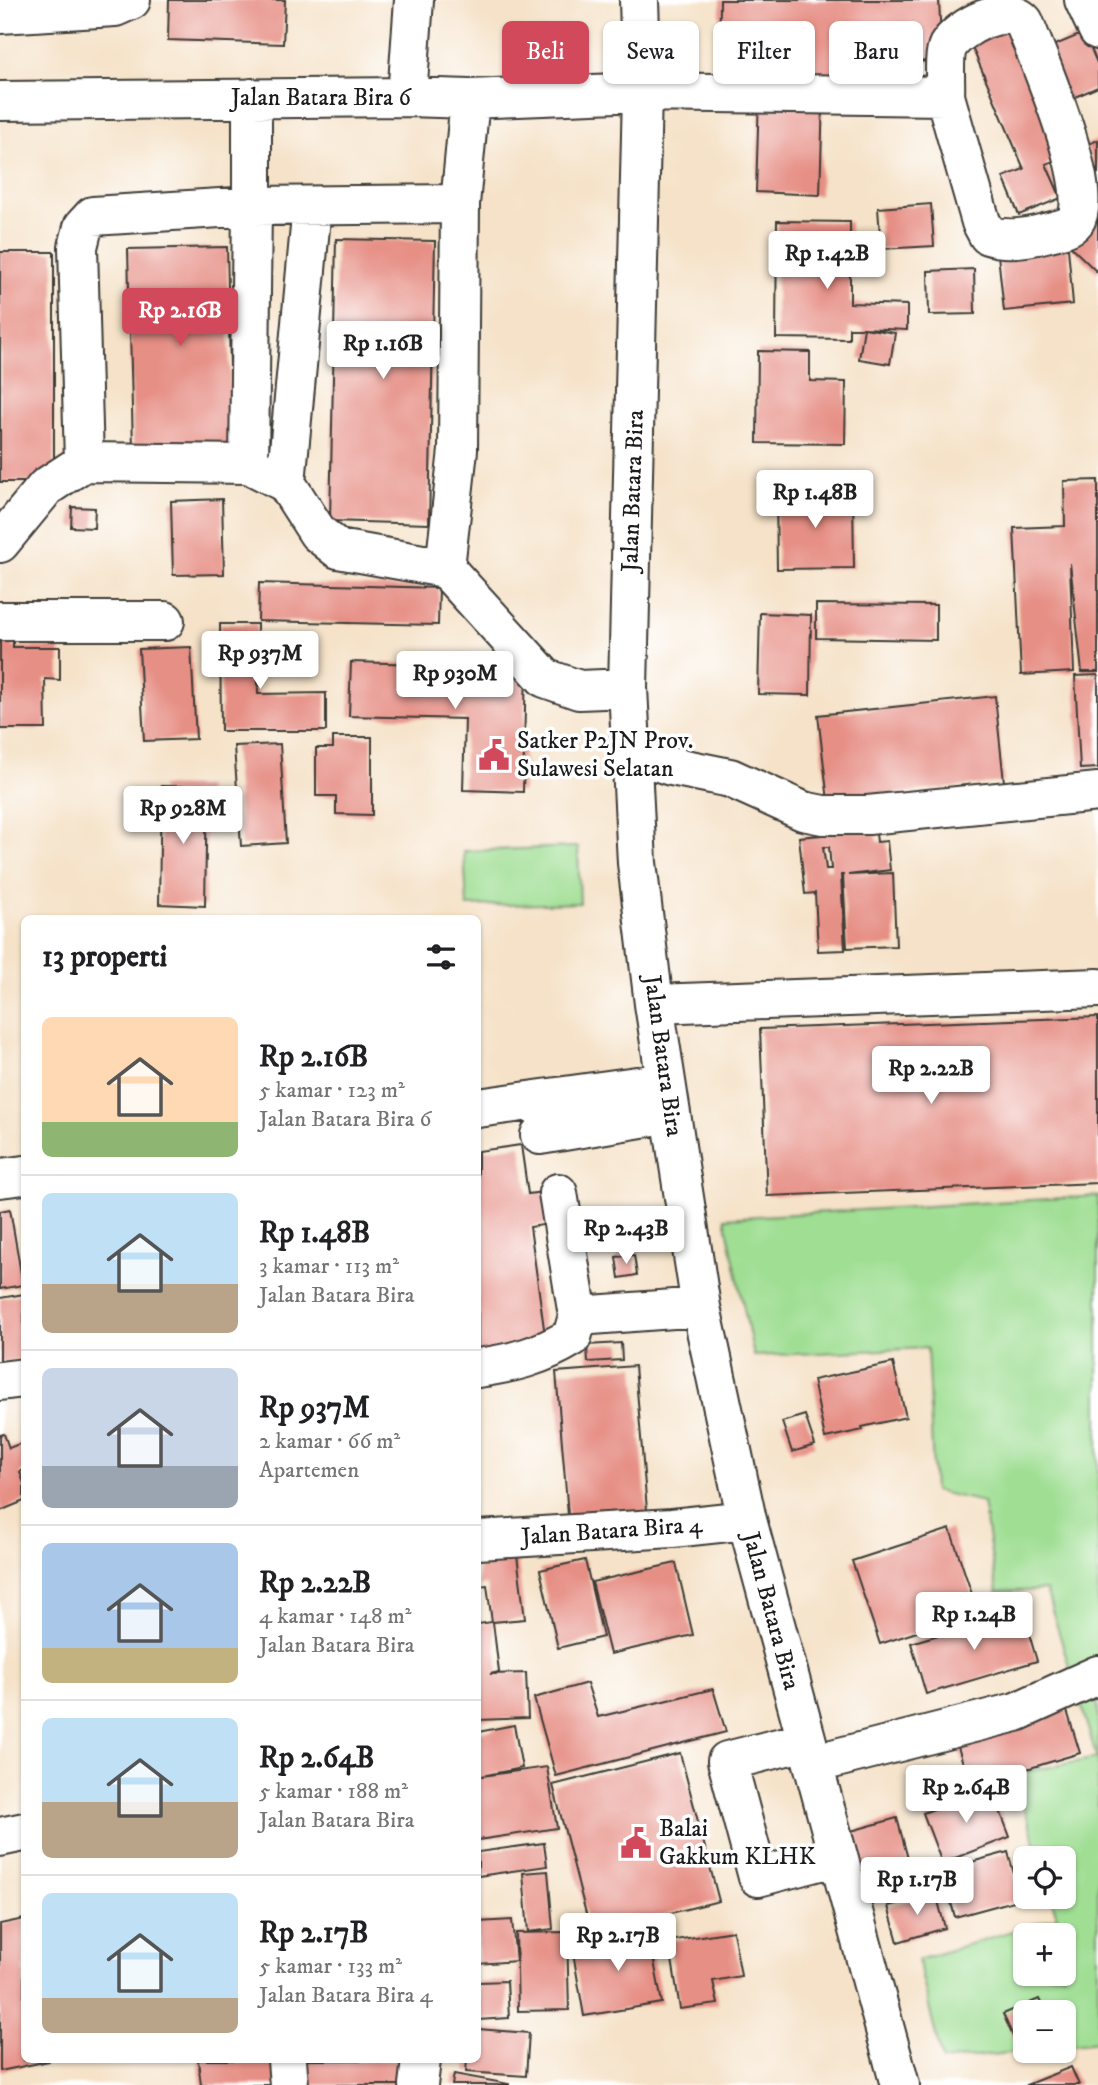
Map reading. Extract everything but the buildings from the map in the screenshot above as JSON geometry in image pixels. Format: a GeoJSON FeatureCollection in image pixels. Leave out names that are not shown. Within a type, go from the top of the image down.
{"type":"FeatureCollection","features":[{"type":"Feature","properties":{"kind":"street"},"geometry":{"type":"LineString","coordinates":[[0,14],[115,7],[131,0]]}},
{"type":"Feature","properties":{"kind":"street"},"geometry":{"type":"LineString","coordinates":[[407,97],[414,0]]}},
{"type":"Feature","properties":{"kind":"street","name":"Jalan Batara Bira"},"geometry":{"type":"LineString","coordinates":[[639,0],[642,92],[628,688],[637,863],[654,1004],[701,1307],[747,1520],[900,2085]]}},
{"type":"Feature","properties":{"kind":"street"},"geometry":{"type":"LineString","coordinates":[[1084,0],[1098,30]]}},
{"type":"Feature","properties":{"kind":"street"},"geometry":{"type":"LineString","coordinates":[[1009,13],[1019,17],[1031,39],[1075,162],[1080,209],[1074,222],[1067,227],[1037,235],[1000,239],[988,235],[981,222],[945,96],[947,48],[956,36],[993,15],[1009,13]]}},
{"type":"Feature","properties":{"kind":"street","name":"Jalan Batara Bira 6"},"geometry":{"type":"LineString","coordinates":[[0,101],[407,97],[470,99],[642,92],[945,96]]}},
{"type":"Feature","properties":{"kind":"street"},"geometry":{"type":"LineString","coordinates":[[248,464],[252,98]]}},
{"type":"Feature","properties":{"kind":"street"},"geometry":{"type":"LineString","coordinates":[[445,568],[458,450],[460,204],[470,99]]}},
{"type":"Feature","properties":{"kind":"street"},"geometry":{"type":"LineString","coordinates":[[84,462],[78,247],[82,227],[93,216],[252,206],[460,204]]}},
{"type":"Feature","properties":{"kind":"street"},"geometry":{"type":"LineString","coordinates":[[286,483],[312,206]]}},
{"type":"Feature","properties":{"kind":"street"},"geometry":{"type":"LineString","coordinates":[[0,543],[46,487],[84,462],[248,464],[286,483],[318,533],[338,549],[445,568],[545,678],[579,690],[628,688]]}},
{"type":"Feature","properties":{"kind":"street"},"geometry":{"type":"LineString","coordinates":[[0,621],[165,621]]}},
{"type":"Feature","properties":{"kind":"street"},"geometry":{"type":"LineString","coordinates":[[631,753],[671,766],[730,778],[803,811],[823,815],[868,815],[1098,792]]}},
{"type":"Feature","properties":{"kind":"street"},"geometry":{"type":"LineString","coordinates":[[654,1004],[1098,989]]}},
{"type":"Feature","properties":{"kind":"street"},"geometry":{"type":"LineString","coordinates":[[481,1108],[669,1098]]}},
{"type":"Feature","properties":{"kind":"street"},"geometry":{"type":"LineString","coordinates":[[540,1135],[669,1098]]}},
{"type":"Feature","properties":{"kind":"street"},"geometry":{"type":"LineString","coordinates":[[0,1178],[21,1175]]}},
{"type":"Feature","properties":{"kind":"street"},"geometry":{"type":"LineString","coordinates":[[481,1368],[516,1362],[554,1348],[572,1337],[578,1316],[558,1193]]}},
{"type":"Feature","properties":{"kind":"street"},"geometry":{"type":"LineString","coordinates":[[578,1316],[701,1307]]}},
{"type":"Feature","properties":{"kind":"street"},"geometry":{"type":"LineString","coordinates":[[0,1381],[21,1378]]}},
{"type":"Feature","properties":{"kind":"street","name":"Jalan Batara Bira 4"},"geometry":{"type":"LineString","coordinates":[[481,1540],[672,1528],[747,1520]]}},
{"type":"Feature","properties":{"kind":"street"},"geometry":{"type":"LineString","coordinates":[[838,1856],[758,1877],[727,1761],[810,1753],[1016,1712],[1098,1675]]}},
{"type":"Feature","properties":{"kind":"street"},"geometry":{"type":"LineString","coordinates":[[0,1836],[21,1832]]}},
{"type":"Feature","properties":{"kind":"street"},"geometry":{"type":"LineString","coordinates":[[287,2063],[289,2085]]}},
{"type":"Feature","properties":{"kind":"street"},"geometry":{"type":"LineString","coordinates":[[418,2085],[421,2063]]}},
{"type":"Feature","properties":{"kind":"green space"},"geometry":{"type":"Polygon","coordinates":[[[578,847],[580,903],[467,906],[464,851],[578,847]]]}},
{"type":"Feature","properties":{"kind":"green space"},"geometry":{"type":"Polygon","coordinates":[[[1098,1196],[1098,2042],[1076,2045],[1076,2000],[1013,2000],[1013,2052],[942,2061],[918,1960],[1013,1931],[1013,1986],[1076,1986],[1076,1923],[1038,1923],[1057,1917],[1055,1909],[1076,1909],[1076,1846],[1036,1846],[1014,1774],[1097,1758],[1046,1590],[997,1592],[983,1502],[934,1491],[927,1348],[754,1356],[725,1218],[1098,1196]]]}},
{"type":"Feature","properties":{"kind":"place","name":"Satker P2JN Prov. Sulawesi Selatan"},"geometry":{"type":"Point","coordinates":[494,755]}},
{"type":"Feature","properties":{"kind":"place","name":"Balai Gakkum KLHK"},"geometry":{"type":"Point","coordinates":[636,1843]}}]}
